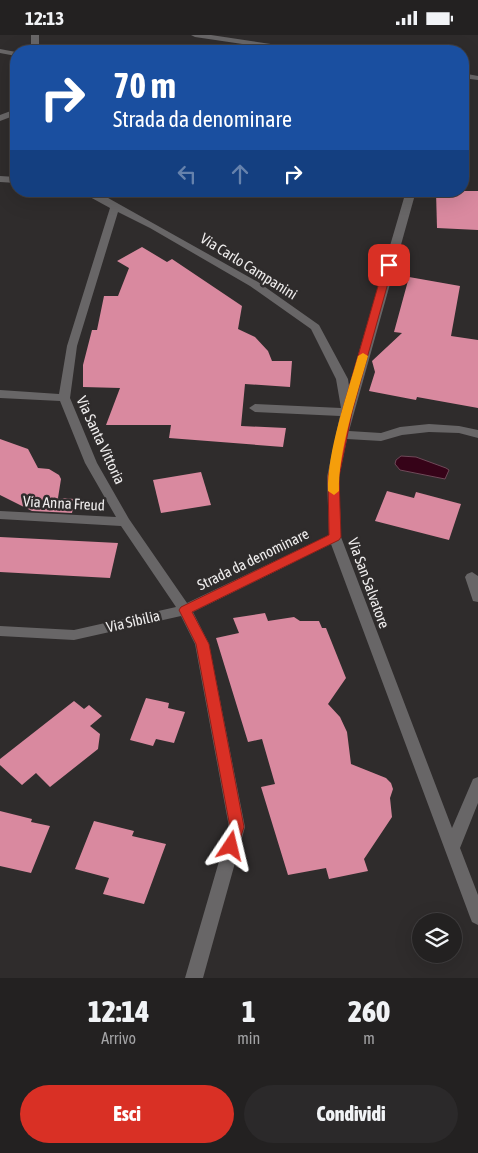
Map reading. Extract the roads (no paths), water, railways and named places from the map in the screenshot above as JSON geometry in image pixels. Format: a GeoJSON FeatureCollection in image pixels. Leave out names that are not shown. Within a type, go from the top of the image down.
{"type":"FeatureCollection","features":[{"type":"Feature","properties":{"kind":"street"},"geometry":{"type":"LineString","coordinates":[[195,35],[263,45]]}},
{"type":"Feature","properties":{"kind":"street","name":"Via San Salvatore"},"geometry":{"type":"LineString","coordinates":[[409,197],[342,434],[333,477],[335,537],[478,917]]}},
{"type":"Feature","properties":{"kind":"street","name":"Via Santa Vittoria"},"geometry":{"type":"LineString","coordinates":[[108,200],[72,346],[64,398],[91,463],[125,522],[185,610]]}},
{"type":"Feature","properties":{"kind":"street","name":"Via Carlo Campanini"},"geometry":{"type":"LineString","coordinates":[[108,200],[254,284],[315,327],[342,379],[347,412]]}},
{"type":"Feature","properties":{"kind":"street"},"geometry":{"type":"LineString","coordinates":[[0,394],[64,398]]}},
{"type":"Feature","properties":{"kind":"street"},"geometry":{"type":"LineString","coordinates":[[254,408],[312,412],[347,412]]}},
{"type":"Feature","properties":{"kind":"street"},"geometry":{"type":"LineString","coordinates":[[342,434],[383,437],[401,431],[426,428],[452,429],[478,434]]}},
{"type":"Feature","properties":{"kind":"street","name":"Via Anna Freud"},"geometry":{"type":"LineString","coordinates":[[0,515],[125,522]]}},
{"type":"Feature","properties":{"kind":"street","name":"Strada da denominare"},"geometry":{"type":"LineString","coordinates":[[185,610],[335,537]]}},
{"type":"Feature","properties":{"kind":"street"},"geometry":{"type":"LineString","coordinates":[[472,577],[478,597]]}},
{"type":"Feature","properties":{"kind":"street"},"geometry":{"type":"LineString","coordinates":[[185,610],[202,644],[237,827],[194,978]]}},
{"type":"Feature","properties":{"kind":"street","name":"Via Sibilia"},"geometry":{"type":"LineString","coordinates":[[0,631],[74,635],[185,610]]}},
{"type":"Feature","properties":{"kind":"street"},"geometry":{"type":"LineString","coordinates":[[452,849],[478,783]]}}]}
